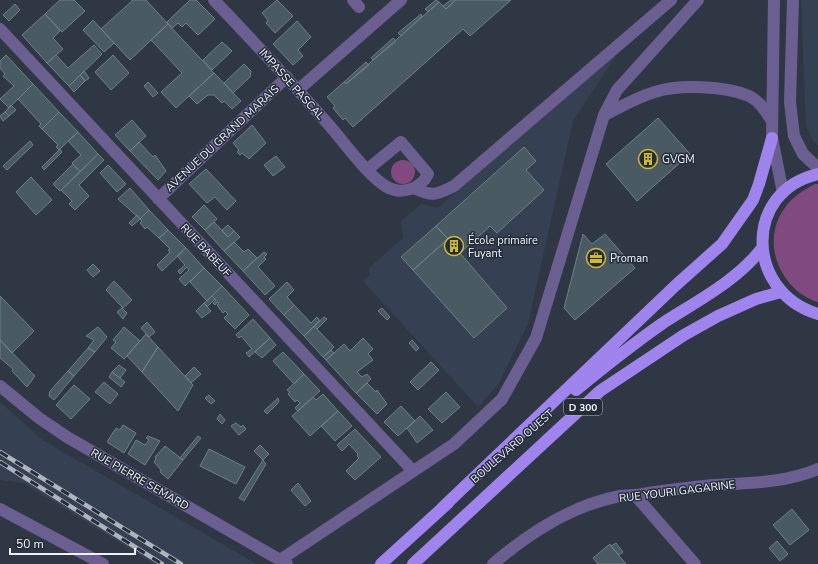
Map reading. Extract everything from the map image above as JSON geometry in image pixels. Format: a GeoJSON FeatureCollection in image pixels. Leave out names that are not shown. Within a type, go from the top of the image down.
{"type":"FeatureCollection","features":[{"type":"Feature","properties":{"kind":"main road"},"geometry":{"type":"LineString","coordinates":[[442,508],[676,285],[722,244],[739,223],[760,184],[772,138]]}},
{"type":"Feature","properties":{"kind":"main road"},"geometry":{"type":"LineString","coordinates":[[818,174],[803,179],[783,193],[767,219],[762,248],[768,272],[781,292],[798,306],[818,314]]}},
{"type":"Feature","properties":{"kind":"main road","name":"BOULEVARD OUEST"},"geometry":{"type":"LineString","coordinates":[[381,564],[442,508],[600,370],[648,334],[725,282],[754,258],[762,248]]}},
{"type":"Feature","properties":{"kind":"main road","name":"BOULEVARD OUEST"},"geometry":{"type":"LineString","coordinates":[[413,564],[600,391],[684,335],[718,316],[756,299],[781,292]]}},
{"type":"Feature","properties":{"kind":"street","name":"IMPASSE PASCAL"},"geometry":{"type":"LineString","coordinates":[[214,0],[287,77],[368,170],[386,186],[393,189],[403,191],[414,188]]}},
{"type":"Feature","properties":{"kind":"street"},"geometry":{"type":"LineString","coordinates":[[298,90],[401,0]]}},
{"type":"Feature","properties":{"kind":"street"},"geometry":{"type":"LineString","coordinates":[[368,170],[401,142],[428,174],[414,188],[428,195],[437,194],[454,186],[631,36],[670,0]]}},
{"type":"Feature","properties":{"kind":"street"},"geometry":{"type":"LineString","coordinates":[[284,562],[454,444],[502,399],[536,338],[604,115],[617,90],[698,0]]}},
{"type":"Feature","properties":{"kind":"street"},"geometry":{"type":"LineString","coordinates":[[774,0],[772,138],[783,193]]}},
{"type":"Feature","properties":{"kind":"street"},"geometry":{"type":"LineString","coordinates":[[793,0],[790,102],[794,136],[803,154],[818,168]]}},
{"type":"Feature","properties":{"kind":"street","name":"RUE BABEUF"},"geometry":{"type":"LineString","coordinates":[[0,29],[413,471]]}},
{"type":"Feature","properties":{"kind":"street","name":"AVENUE DU GRAND MARAIS"},"geometry":{"type":"LineString","coordinates":[[158,199],[287,77]]}},
{"type":"Feature","properties":{"kind":"street"},"geometry":{"type":"LineString","coordinates":[[604,115],[639,97],[656,91],[687,88],[709,88],[735,91],[751,97],[764,108],[772,121]]}},
{"type":"Feature","properties":{"kind":"street","name":"RUE PIERRE SEMARD"},"geometry":{"type":"LineString","coordinates":[[0,386],[39,418],[67,437],[284,562]]}},
{"type":"Feature","properties":{"kind":"street"},"geometry":{"type":"LineString","coordinates":[[806,474],[818,461]]}},
{"type":"Feature","properties":{"kind":"street","name":"RUE YOURI GAGARINE"},"geometry":{"type":"LineString","coordinates":[[493,564],[514,546],[545,526],[586,507],[620,496],[701,486],[780,480],[806,474],[818,469]]}},
{"type":"Feature","properties":{"kind":"street"},"geometry":{"type":"LineString","coordinates":[[634,495],[695,564]]}},
{"type":"Feature","properties":{"kind":"street"},"geometry":{"type":"LineString","coordinates":[[0,509],[103,564]]}},
{"type":"Feature","properties":{"kind":"shaded area"},"geometry":{"type":"Polygon","coordinates":[[[801,0],[818,0],[818,145],[813,141],[806,126],[801,0]]]}},
{"type":"Feature","properties":{"kind":"shaded area"},"geometry":{"type":"Polygon","coordinates":[[[618,53],[573,121],[528,324],[499,383],[478,407],[363,281],[370,275],[369,268],[403,238],[401,221],[421,204],[437,208],[618,53]]]}},
{"type":"Feature","properties":{"kind":"shaded area"},"geometry":{"type":"Polygon","coordinates":[[[403,160],[412,163],[415,172],[412,181],[403,184],[394,181],[391,172],[394,163],[403,160]]]}},
{"type":"Feature","properties":{"kind":"shaded area"},"geometry":{"type":"Polygon","coordinates":[[[815,184],[818,184],[818,302],[805,296],[794,288],[785,277],[778,264],[774,250],[774,236],[777,222],[784,209],[790,201],[815,184]]]}},
{"type":"Feature","properties":{"kind":"shaded area"},"geometry":{"type":"Polygon","coordinates":[[[0,402],[44,441],[257,564],[154,564],[23,483],[0,480],[0,402]]]}},
{"type":"Feature","properties":{"kind":"building"},"geometry":{"type":"Polygon","coordinates":[[[60,0],[74,0],[85,11],[62,32],[45,14],[60,0]]]}},
{"type":"Feature","properties":{"kind":"building"},"geometry":{"type":"Polygon","coordinates":[[[133,0],[146,0],[168,24],[130,60],[101,29],[133,0]]]}},
{"type":"Feature","properties":{"kind":"building"},"geometry":{"type":"Polygon","coordinates":[[[190,0],[196,0],[215,19],[198,35],[186,23],[182,27],[178,23],[172,28],[167,22],[190,0]]]}},
{"type":"Feature","properties":{"kind":"building"},"geometry":{"type":"Polygon","coordinates":[[[277,0],[293,16],[275,33],[266,23],[268,20],[262,13],[277,0]]]}},
{"type":"Feature","properties":{"kind":"building"},"geometry":{"type":"Polygon","coordinates":[[[436,0],[439,2],[428,12],[425,9],[436,0]]]}},
{"type":"Feature","properties":{"kind":"building"},"geometry":{"type":"Polygon","coordinates":[[[451,0],[456,0],[446,9],[443,6],[451,0]]]}},
{"type":"Feature","properties":{"kind":"building"},"geometry":{"type":"Polygon","coordinates":[[[456,0],[511,0],[470,36],[463,29],[353,127],[345,118],[343,120],[333,108],[335,106],[327,97],[344,82],[346,84],[439,2],[446,9],[456,0]]]}},
{"type":"Feature","properties":{"kind":"building"},"geometry":{"type":"Polygon","coordinates":[[[15,4],[20,10],[9,21],[3,15],[15,4]]]}},
{"type":"Feature","properties":{"kind":"building"},"geometry":{"type":"Polygon","coordinates":[[[45,14],[60,31],[53,38],[63,49],[47,63],[22,35],[45,14]]]}},
{"type":"Feature","properties":{"kind":"building"},"geometry":{"type":"Polygon","coordinates":[[[421,14],[422,16],[401,36],[398,33],[421,14]]]}},
{"type":"Feature","properties":{"kind":"building"},"geometry":{"type":"Polygon","coordinates":[[[93,20],[114,43],[104,52],[83,30],[93,20]]]}},
{"type":"Feature","properties":{"kind":"building"},"geometry":{"type":"Polygon","coordinates":[[[297,21],[311,37],[298,50],[303,56],[293,65],[273,44],[297,21]]]}},
{"type":"Feature","properties":{"kind":"building"},"geometry":{"type":"Polygon","coordinates":[[[168,24],[214,73],[176,108],[161,92],[182,73],[151,40],[168,24]]]}},
{"type":"Feature","properties":{"kind":"building"},"geometry":{"type":"Polygon","coordinates":[[[393,38],[396,41],[373,60],[371,58],[393,38]]]}},
{"type":"Feature","properties":{"kind":"building"},"geometry":{"type":"Polygon","coordinates":[[[222,42],[232,51],[212,70],[203,60],[222,42]]]}},
{"type":"Feature","properties":{"kind":"building"},"geometry":{"type":"Polygon","coordinates":[[[94,45],[102,54],[69,86],[47,63],[56,55],[68,68],[94,45]]]}},
{"type":"Feature","properties":{"kind":"building"},"geometry":{"type":"Polygon","coordinates":[[[6,55],[33,84],[9,108],[0,99],[14,86],[3,76],[5,74],[0,68],[0,61],[6,55]]]}},
{"type":"Feature","properties":{"kind":"building"},"geometry":{"type":"Polygon","coordinates":[[[113,55],[129,73],[111,90],[95,72],[113,55]]]}},
{"type":"Feature","properties":{"kind":"building"},"geometry":{"type":"Polygon","coordinates":[[[366,62],[369,65],[346,84],[344,82],[366,62]]]}},
{"type":"Feature","properties":{"kind":"building"},"geometry":{"type":"Polygon","coordinates":[[[244,64],[251,71],[250,77],[233,93],[224,83],[244,64]]]}},
{"type":"Feature","properties":{"kind":"building"},"geometry":{"type":"Polygon","coordinates":[[[84,71],[89,78],[85,81],[80,75],[84,71]]]}},
{"type":"Feature","properties":{"kind":"building"},"geometry":{"type":"Polygon","coordinates":[[[214,73],[241,101],[232,109],[224,101],[222,103],[214,95],[208,95],[197,104],[189,96],[214,73]]]}},
{"type":"Feature","properties":{"kind":"building"},"geometry":{"type":"Polygon","coordinates":[[[80,75],[85,81],[74,92],[69,86],[80,75]]]}},
{"type":"Feature","properties":{"kind":"building"},"geometry":{"type":"Polygon","coordinates":[[[148,82],[158,93],[153,97],[144,86],[148,82]]]}},
{"type":"Feature","properties":{"kind":"building"},"geometry":{"type":"Polygon","coordinates":[[[33,84],[59,112],[42,129],[39,126],[41,124],[18,99],[33,84]]]}},
{"type":"Feature","properties":{"kind":"building"},"geometry":{"type":"Polygon","coordinates":[[[11,105],[16,110],[9,116],[5,112],[11,105]]]}},
{"type":"Feature","properties":{"kind":"building"},"geometry":{"type":"Polygon","coordinates":[[[5,112],[9,116],[3,121],[0,116],[5,112]]]}},
{"type":"Feature","properties":{"kind":"building"},"geometry":{"type":"Polygon","coordinates":[[[59,112],[78,132],[59,150],[56,147],[58,145],[42,129],[59,112]]]}},
{"type":"Feature","properties":{"kind":"building","name":"GVGM"},"geometry":{"type":"Polygon","coordinates":[[[658,118],[690,154],[637,201],[606,164],[658,118]]]}},
{"type":"Feature","properties":{"kind":"building"},"geometry":{"type":"Polygon","coordinates":[[[132,120],[146,136],[130,151],[115,135],[132,120]]]}},
{"type":"Feature","properties":{"kind":"building"},"geometry":{"type":"Polygon","coordinates":[[[252,125],[266,143],[249,159],[242,153],[240,155],[237,152],[239,150],[233,143],[252,125]]]}},
{"type":"Feature","properties":{"kind":"building"},"geometry":{"type":"Polygon","coordinates":[[[78,132],[98,154],[80,172],[72,163],[81,155],[68,141],[78,132]]]}},
{"type":"Feature","properties":{"kind":"building"},"geometry":{"type":"Polygon","coordinates":[[[30,141],[33,145],[7,170],[3,166],[30,141]]]}},
{"type":"Feature","properties":{"kind":"building"},"geometry":{"type":"Polygon","coordinates":[[[139,142],[153,157],[155,155],[166,171],[158,180],[130,151],[139,142]]]}},
{"type":"Feature","properties":{"kind":"building","name":"École primaire Fuyant"},"geometry":{"type":"Polygon","coordinates":[[[524,147],[536,161],[526,170],[544,190],[497,233],[490,226],[460,253],[507,308],[474,338],[413,270],[448,239],[436,226],[524,147]]]}},
{"type":"Feature","properties":{"kind":"building"},"geometry":{"type":"Polygon","coordinates":[[[60,149],[62,152],[44,170],[42,167],[60,149]]]}},
{"type":"Feature","properties":{"kind":"building"},"geometry":{"type":"Polygon","coordinates":[[[98,154],[104,160],[79,185],[89,196],[75,210],[69,204],[72,201],[61,190],[98,154]]]}},
{"type":"Feature","properties":{"kind":"building"},"geometry":{"type":"Polygon","coordinates":[[[276,156],[285,167],[273,176],[264,165],[276,156]]]}},
{"type":"Feature","properties":{"kind":"building"},"geometry":{"type":"Polygon","coordinates":[[[73,164],[80,172],[60,191],[53,184],[73,164]]]}},
{"type":"Feature","properties":{"kind":"building"},"geometry":{"type":"Polygon","coordinates":[[[108,165],[126,184],[117,192],[100,173],[108,165]]]}},
{"type":"Feature","properties":{"kind":"building"},"geometry":{"type":"Polygon","coordinates":[[[206,169],[236,201],[227,210],[215,197],[207,203],[189,184],[206,169]]]}},
{"type":"Feature","properties":{"kind":"building"},"geometry":{"type":"Polygon","coordinates":[[[31,177],[52,200],[36,215],[16,192],[31,177]]]}},
{"type":"Feature","properties":{"kind":"building"},"geometry":{"type":"Polygon","coordinates":[[[130,188],[149,210],[140,219],[118,199],[130,188]]]}},
{"type":"Feature","properties":{"kind":"building"},"geometry":{"type":"Polygon","coordinates":[[[204,205],[217,219],[205,230],[192,217],[204,205]]]}},
{"type":"Feature","properties":{"kind":"building"},"geometry":{"type":"Polygon","coordinates":[[[149,210],[168,230],[159,238],[147,227],[145,229],[140,223],[142,221],[140,219],[149,210]]]}},
{"type":"Feature","properties":{"kind":"building"},"geometry":{"type":"Polygon","coordinates":[[[137,215],[140,219],[132,226],[129,223],[137,215]]]}},
{"type":"Feature","properties":{"kind":"building"},"geometry":{"type":"Polygon","coordinates":[[[214,222],[228,237],[234,231],[240,237],[224,251],[205,230],[214,222]]]}},
{"type":"Feature","properties":{"kind":"building"},"geometry":{"type":"Polygon","coordinates":[[[228,225],[234,231],[228,237],[222,230],[228,225]]]}},
{"type":"Feature","properties":{"kind":"building"},"geometry":{"type":"Polygon","coordinates":[[[436,226],[448,239],[413,270],[401,257],[436,226]]]}},
{"type":"Feature","properties":{"kind":"building"},"geometry":{"type":"Polygon","coordinates":[[[168,230],[186,248],[162,271],[157,265],[170,252],[168,250],[170,249],[159,238],[168,230]]]}},
{"type":"Feature","properties":{"kind":"building"},"geometry":{"type":"Polygon","coordinates":[[[583,234],[592,244],[605,234],[635,268],[575,320],[564,308],[583,234]]]}},
{"type":"Feature","properties":{"kind":"building"},"geometry":{"type":"Polygon","coordinates":[[[234,242],[244,252],[248,249],[257,258],[243,271],[224,251],[234,242]]]}},
{"type":"Feature","properties":{"kind":"building"},"geometry":{"type":"Polygon","coordinates":[[[186,248],[204,268],[185,286],[179,279],[189,270],[187,267],[180,274],[178,271],[185,265],[177,256],[186,248]]]}},
{"type":"Feature","properties":{"kind":"building"},"geometry":{"type":"Polygon","coordinates":[[[264,252],[267,254],[264,257],[266,259],[258,267],[275,286],[265,295],[243,271],[264,252]]]}},
{"type":"Feature","properties":{"kind":"building"},"geometry":{"type":"Polygon","coordinates":[[[93,264],[100,271],[93,277],[87,270],[93,264]]]}},
{"type":"Feature","properties":{"kind":"building"},"geometry":{"type":"Polygon","coordinates":[[[204,268],[222,286],[207,301],[190,282],[204,268]]]}},
{"type":"Feature","properties":{"kind":"building"},"geometry":{"type":"Polygon","coordinates":[[[114,281],[132,300],[123,308],[106,290],[114,281]]]}},
{"type":"Feature","properties":{"kind":"building"},"geometry":{"type":"Polygon","coordinates":[[[287,282],[294,290],[287,297],[294,305],[284,315],[269,299],[287,282]]]}},
{"type":"Feature","properties":{"kind":"building"},"geometry":{"type":"Polygon","coordinates":[[[222,286],[249,315],[235,329],[224,318],[228,314],[225,311],[223,313],[217,305],[219,304],[217,302],[215,305],[213,303],[216,300],[212,296],[222,286]]]}},
{"type":"Feature","properties":{"kind":"building"},"geometry":{"type":"Polygon","coordinates":[[[0,296],[34,331],[12,353],[0,340],[0,296]]]}},
{"type":"Feature","properties":{"kind":"building"},"geometry":{"type":"Polygon","coordinates":[[[212,296],[215,299],[207,307],[204,303],[212,296]]]}},
{"type":"Feature","properties":{"kind":"building"},"geometry":{"type":"Polygon","coordinates":[[[204,303],[211,311],[202,318],[196,311],[204,303]]]}},
{"type":"Feature","properties":{"kind":"building"},"geometry":{"type":"Polygon","coordinates":[[[294,305],[311,323],[317,317],[320,321],[304,336],[284,315],[294,305]]]}},
{"type":"Feature","properties":{"kind":"building"},"geometry":{"type":"Polygon","coordinates":[[[122,308],[127,313],[123,319],[117,312],[122,308]]]}},
{"type":"Feature","properties":{"kind":"building"},"geometry":{"type":"Polygon","coordinates":[[[382,308],[390,317],[387,320],[378,311],[382,308]]]}},
{"type":"Feature","properties":{"kind":"building"},"geometry":{"type":"Polygon","coordinates":[[[324,317],[327,319],[317,329],[314,326],[324,317]]]}},
{"type":"Feature","properties":{"kind":"building"},"geometry":{"type":"Polygon","coordinates":[[[253,319],[270,338],[249,357],[246,353],[252,349],[241,336],[239,338],[236,335],[253,319]]]}},
{"type":"Feature","properties":{"kind":"building"},"geometry":{"type":"Polygon","coordinates":[[[147,322],[155,332],[149,337],[141,328],[147,322]]]}},
{"type":"Feature","properties":{"kind":"building"},"geometry":{"type":"Polygon","coordinates":[[[314,326],[334,347],[323,357],[304,336],[314,326]]]}},
{"type":"Feature","properties":{"kind":"building"},"geometry":{"type":"Polygon","coordinates":[[[98,327],[107,337],[95,352],[88,348],[94,340],[86,336],[98,327]]]}},
{"type":"Feature","properties":{"kind":"building"},"geometry":{"type":"Polygon","coordinates":[[[124,327],[140,341],[124,359],[111,348],[116,342],[113,340],[124,327]]]}},
{"type":"Feature","properties":{"kind":"building"},"geometry":{"type":"Polygon","coordinates":[[[146,334],[158,347],[142,372],[127,356],[146,334]]]}},
{"type":"Feature","properties":{"kind":"building"},"geometry":{"type":"Polygon","coordinates":[[[270,338],[276,345],[262,358],[255,352],[270,338]]]}},
{"type":"Feature","properties":{"kind":"building"},"geometry":{"type":"Polygon","coordinates":[[[363,338],[373,349],[368,354],[373,360],[357,372],[362,377],[367,374],[371,379],[356,393],[326,360],[344,344],[350,351],[363,338]]]}},
{"type":"Feature","properties":{"kind":"building"},"geometry":{"type":"Polygon","coordinates":[[[0,340],[35,376],[27,387],[12,371],[13,369],[0,358],[0,340]]]}},
{"type":"Feature","properties":{"kind":"building"},"geometry":{"type":"Polygon","coordinates":[[[412,340],[419,348],[416,351],[409,343],[412,340]]]}},
{"type":"Feature","properties":{"kind":"building"},"geometry":{"type":"Polygon","coordinates":[[[158,347],[193,385],[178,411],[142,372],[158,347]]]}},
{"type":"Feature","properties":{"kind":"building"},"geometry":{"type":"Polygon","coordinates":[[[88,348],[95,352],[74,376],[68,371],[88,348]]]}},
{"type":"Feature","properties":{"kind":"building"},"geometry":{"type":"Polygon","coordinates":[[[331,350],[334,353],[326,360],[323,357],[331,350]]]}},
{"type":"Feature","properties":{"kind":"building"},"geometry":{"type":"Polygon","coordinates":[[[283,352],[304,374],[294,384],[273,361],[283,352]]]}},
{"type":"Feature","properties":{"kind":"building"},"geometry":{"type":"Polygon","coordinates":[[[431,362],[439,370],[418,390],[410,382],[431,362]]]}},
{"type":"Feature","properties":{"kind":"building"},"geometry":{"type":"Polygon","coordinates":[[[119,365],[126,370],[120,378],[112,372],[119,365]]]}},
{"type":"Feature","properties":{"kind":"building"},"geometry":{"type":"Polygon","coordinates":[[[194,367],[201,374],[191,383],[185,376],[194,367]]]}},
{"type":"Feature","properties":{"kind":"building"},"geometry":{"type":"Polygon","coordinates":[[[68,371],[74,376],[54,400],[49,396],[50,391],[68,371]]]}},
{"type":"Feature","properties":{"kind":"building"},"geometry":{"type":"Polygon","coordinates":[[[112,372],[125,382],[121,387],[109,377],[112,372]]]}},
{"type":"Feature","properties":{"kind":"building"},"geometry":{"type":"Polygon","coordinates":[[[304,374],[320,391],[298,411],[295,408],[300,403],[297,400],[295,402],[288,394],[290,392],[287,390],[304,374]]]}},
{"type":"Feature","properties":{"kind":"building"},"geometry":{"type":"Polygon","coordinates":[[[104,382],[118,394],[110,404],[95,392],[104,382]]]}},
{"type":"Feature","properties":{"kind":"building"},"geometry":{"type":"Polygon","coordinates":[[[367,383],[376,392],[377,390],[387,404],[377,414],[356,393],[367,383]]]}},
{"type":"Feature","properties":{"kind":"building"},"geometry":{"type":"Polygon","coordinates":[[[74,385],[90,399],[71,419],[56,405],[74,385]]]}},
{"type":"Feature","properties":{"kind":"building"},"geometry":{"type":"Polygon","coordinates":[[[446,392],[460,407],[442,423],[428,409],[446,392]]]}},
{"type":"Feature","properties":{"kind":"building"},"geometry":{"type":"Polygon","coordinates":[[[323,394],[338,411],[310,436],[292,416],[313,397],[316,400],[323,394]]]}},
{"type":"Feature","properties":{"kind":"building"},"geometry":{"type":"Polygon","coordinates":[[[209,395],[215,401],[211,404],[205,398],[209,395]]]}},
{"type":"Feature","properties":{"kind":"building"},"geometry":{"type":"Polygon","coordinates":[[[278,398],[279,401],[277,404],[267,414],[264,411],[278,398]]]}},
{"type":"Feature","properties":{"kind":"building"},"geometry":{"type":"Polygon","coordinates":[[[401,406],[415,421],[398,436],[384,422],[401,406]]]}},
{"type":"Feature","properties":{"kind":"building"},"geometry":{"type":"Polygon","coordinates":[[[338,411],[352,426],[335,441],[321,426],[338,411]]]}},
{"type":"Feature","properties":{"kind":"building"},"geometry":{"type":"Polygon","coordinates":[[[220,414],[225,420],[222,424],[217,419],[220,414]]]}},
{"type":"Feature","properties":{"kind":"building"},"geometry":{"type":"Polygon","coordinates":[[[420,416],[433,430],[417,443],[407,428],[420,416]]]}},
{"type":"Feature","properties":{"kind":"building"},"geometry":{"type":"Polygon","coordinates":[[[236,423],[241,427],[243,425],[246,429],[239,435],[231,426],[236,423]]]}},
{"type":"Feature","properties":{"kind":"building"},"geometry":{"type":"Polygon","coordinates":[[[123,425],[136,433],[124,453],[107,442],[116,428],[120,430],[123,425]]]}},
{"type":"Feature","properties":{"kind":"building"},"geometry":{"type":"Polygon","coordinates":[[[355,429],[381,457],[355,480],[346,471],[359,458],[357,456],[358,454],[349,444],[342,451],[337,445],[355,429]]]}},
{"type":"Feature","properties":{"kind":"building"},"geometry":{"type":"Polygon","coordinates":[[[148,436],[160,441],[145,465],[128,454],[136,440],[145,445],[149,440],[146,438],[148,436]]]}},
{"type":"Feature","properties":{"kind":"building"},"geometry":{"type":"Polygon","coordinates":[[[198,436],[201,438],[183,460],[180,458],[198,436]]]}},
{"type":"Feature","properties":{"kind":"building"},"geometry":{"type":"Polygon","coordinates":[[[260,445],[269,454],[263,460],[254,451],[260,445]]]}},
{"type":"Feature","properties":{"kind":"building"},"geometry":{"type":"Polygon","coordinates":[[[165,446],[183,460],[168,479],[160,472],[161,470],[154,462],[156,459],[155,457],[165,446]]]}},
{"type":"Feature","properties":{"kind":"building"},"geometry":{"type":"Polygon","coordinates":[[[209,449],[245,467],[236,484],[200,466],[209,449]]]}},
{"type":"Feature","properties":{"kind":"building"},"geometry":{"type":"Polygon","coordinates":[[[263,460],[266,464],[244,501],[239,498],[263,460]]]}},
{"type":"Feature","properties":{"kind":"building"},"geometry":{"type":"Polygon","coordinates":[[[298,483],[311,501],[305,506],[291,490],[298,483]]]}},
{"type":"Feature","properties":{"kind":"building"},"geometry":{"type":"Polygon","coordinates":[[[792,509],[809,530],[790,545],[773,525],[792,509]]]}},
{"type":"Feature","properties":{"kind":"building"},"geometry":{"type":"Polygon","coordinates":[[[777,541],[788,554],[780,561],[769,548],[777,541]]]}},
{"type":"Feature","properties":{"kind":"building"},"geometry":{"type":"Polygon","coordinates":[[[616,543],[623,552],[619,555],[611,546],[616,543]]]}},
{"type":"Feature","properties":{"kind":"building"},"geometry":{"type":"Polygon","coordinates":[[[610,544],[626,564],[598,564],[593,558],[610,544]]]}},
{"type":"Feature","properties":{"kind":"railway"},"geometry":{"type":"LineString","coordinates":[[0,452],[181,564]]}},
{"type":"Feature","properties":{"kind":"railway"},"geometry":{"type":"LineString","coordinates":[[0,462],[162,564]]}},
{"type":"Feature","properties":{"kind":"place","name":"GVGM"},"geometry":{"type":"Point","coordinates":[648,159]}},
{"type":"Feature","properties":{"kind":"place","name":"École primaire Fuyant"},"geometry":{"type":"Point","coordinates":[454,246]}},
{"type":"Feature","properties":{"kind":"place","name":"Proman"},"geometry":{"type":"Point","coordinates":[596,258]}}]}
